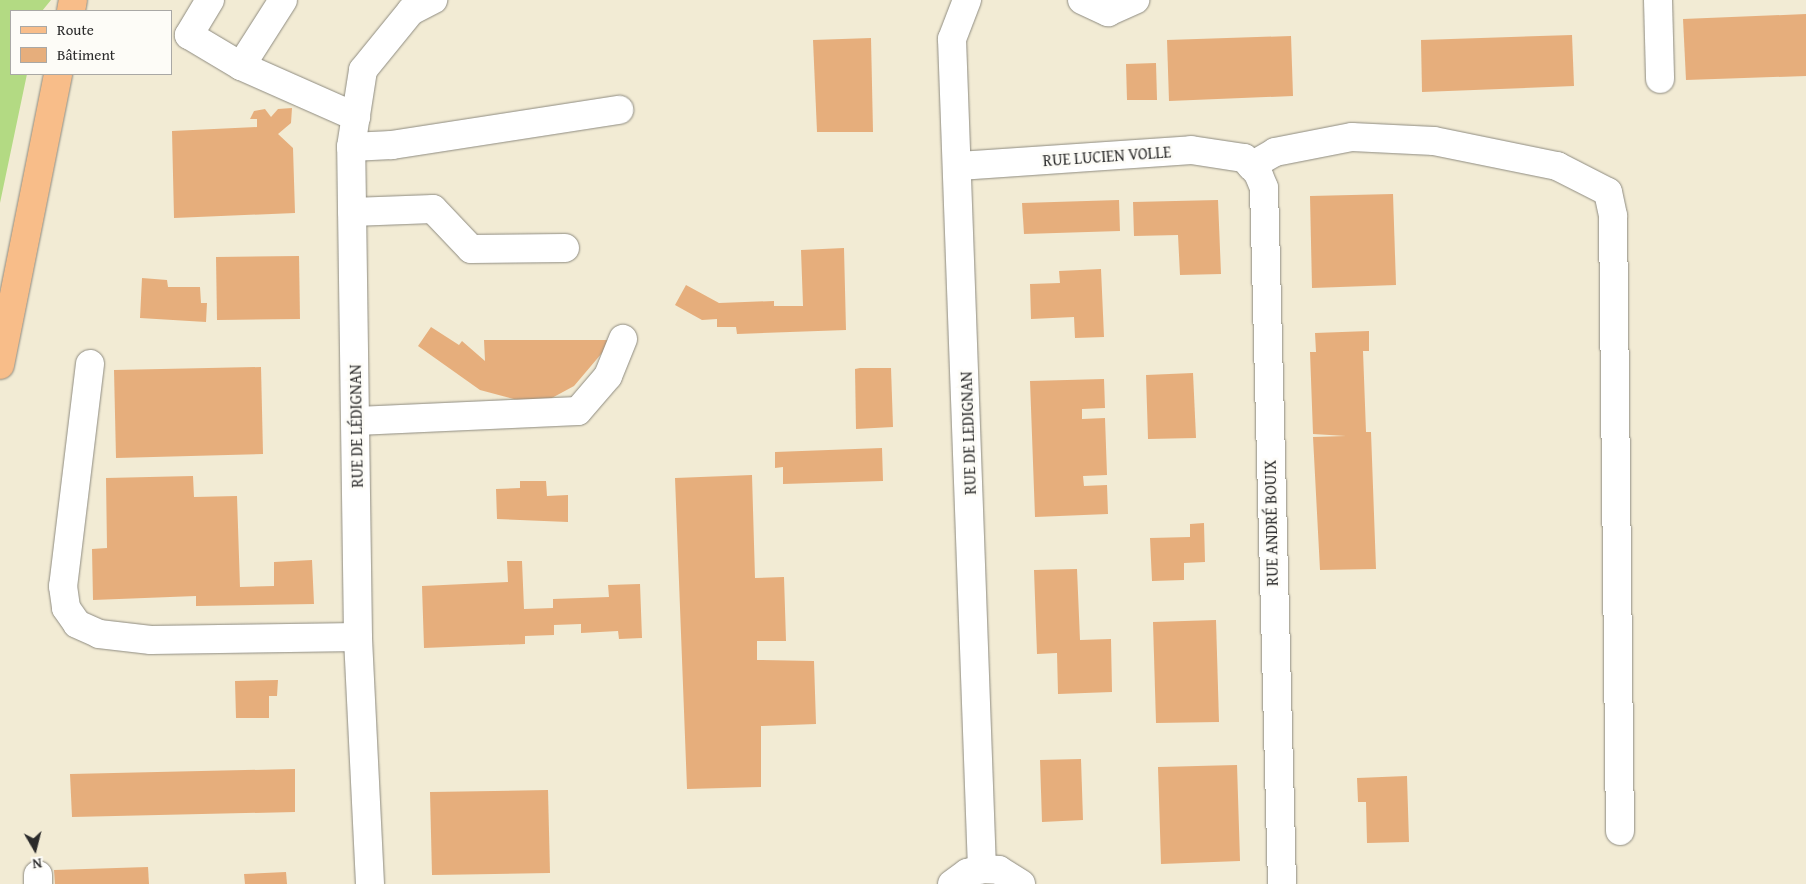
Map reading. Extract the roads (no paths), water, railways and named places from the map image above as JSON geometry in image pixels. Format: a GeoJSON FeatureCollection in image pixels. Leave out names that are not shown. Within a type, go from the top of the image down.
{"type":"FeatureCollection","features":[{"type":"Feature","properties":{"kind":"main road"},"geometry":{"type":"LineString","coordinates":[[0,364],[58,75]]}},
{"type":"Feature","properties":{"kind":"street"},"geometry":{"type":"LineString","coordinates":[[210,0],[189,35],[241,66],[356,117]]}},
{"type":"Feature","properties":{"kind":"street"},"geometry":{"type":"LineString","coordinates":[[241,66],[283,0]]}},
{"type":"Feature","properties":{"kind":"street","name":"RUE DE LEDIGNAN"},"geometry":{"type":"LineString","coordinates":[[967,0],[952,38],[959,166],[982,869]]}},
{"type":"Feature","properties":{"kind":"street"},"geometry":{"type":"LineString","coordinates":[[1082,0],[1108,12],[1135,0]]}},
{"type":"Feature","properties":{"kind":"street"},"geometry":{"type":"LineString","coordinates":[[1658,0],[1660,79]]}},
{"type":"Feature","properties":{"kind":"street","name":"RUE DE LÉDIGNAN"},"geometry":{"type":"LineString","coordinates":[[370,884],[358,637],[357,421],[350,147],[364,70],[416,4]]}},
{"type":"Feature","properties":{"kind":"street"},"geometry":{"type":"LineString","coordinates":[[350,147],[392,145],[619,110]]}},
{"type":"Feature","properties":{"kind":"street"},"geometry":{"type":"LineString","coordinates":[[1252,166],[1275,152],[1352,137],[1434,141],[1558,166],[1608,192],[1613,216],[1620,831]]}},
{"type":"Feature","properties":{"kind":"street","name":"RUE LUCIEN VOLLE"},"geometry":{"type":"LineString","coordinates":[[959,166],[1191,150],[1244,158],[1252,166]]}},
{"type":"Feature","properties":{"kind":"street","name":"RUE ANDRÉ BOUIX"},"geometry":{"type":"LineString","coordinates":[[1252,166],[1264,188],[1282,884]]}},
{"type":"Feature","properties":{"kind":"street"},"geometry":{"type":"LineString","coordinates":[[352,212],[434,210],[471,249],[565,248]]}},
{"type":"Feature","properties":{"kind":"street"},"geometry":{"type":"LineString","coordinates":[[357,421],[578,411],[608,376],[623,339]]}},
{"type":"Feature","properties":{"kind":"street"},"geometry":{"type":"LineString","coordinates":[[90,364],[63,586],[66,608],[77,624],[99,634],[151,640],[358,637]]}},
{"type":"Feature","properties":{"kind":"street"},"geometry":{"type":"LineString","coordinates":[[952,884],[967,873],[982,869],[999,870],[1021,884]]}}]}
